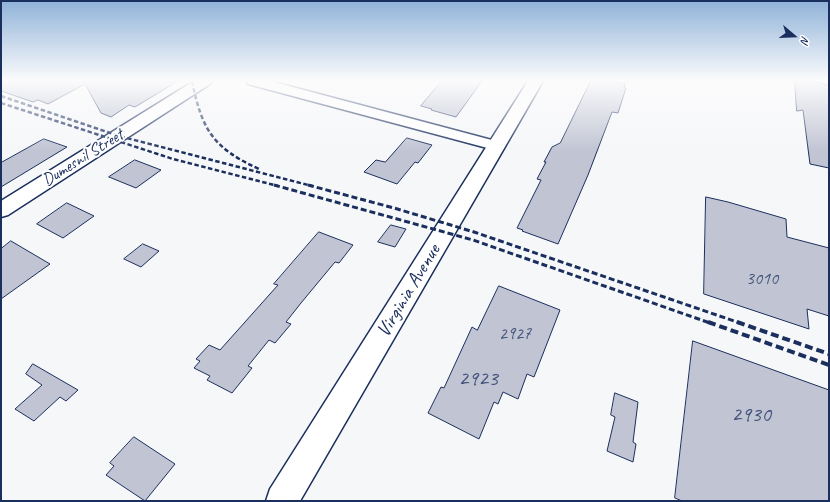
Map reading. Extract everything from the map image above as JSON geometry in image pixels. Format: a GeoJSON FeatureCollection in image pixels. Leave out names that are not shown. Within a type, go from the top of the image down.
{"type":"FeatureCollection","features":[{"type":"Feature","properties":{"kind":"main road","name":"Dumesnil Street"},"geometry":{"type":"LineString","coordinates":[[1,210],[168,104]]}},
{"type":"Feature","properties":{"kind":"main road","name":"Virginia Avenue"},"geometry":{"type":"LineString","coordinates":[[282,501],[522,104]]}},
{"type":"Feature","properties":{"kind":"street"},"geometry":{"type":"LineString","coordinates":[[341,104],[497,146]]}},
{"type":"Feature","properties":{"kind":"building"},"geometry":{"type":"Polygon","coordinates":[[[96,104],[139,104],[135,107],[129,105],[111,117],[101,113],[96,104]]]}},
{"type":"Feature","properties":{"kind":"building"},"geometry":{"type":"Polygon","coordinates":[[[422,104],[465,104],[456,117],[421,106],[422,104]]]}},
{"type":"Feature","properties":{"kind":"building"},"geometry":{"type":"Polygon","coordinates":[[[579,104],[621,104],[618,113],[612,112],[588,175],[558,244],[517,228],[541,180],[537,179],[546,162],[544,162],[552,147],[560,143],[579,104]]]}},
{"type":"Feature","properties":{"kind":"building"},"geometry":{"type":"Polygon","coordinates":[[[797,104],[829,104],[829,168],[810,164],[803,110],[797,111],[797,104]]]}},
{"type":"Feature","properties":{"kind":"building"},"geometry":{"type":"Polygon","coordinates":[[[407,138],[432,145],[418,163],[415,162],[397,184],[364,172],[376,160],[385,162],[407,138]]]}},
{"type":"Feature","properties":{"kind":"building"},"geometry":{"type":"Polygon","coordinates":[[[44,139],[67,147],[1,187],[1,163],[44,139]]]}},
{"type":"Feature","properties":{"kind":"building"},"geometry":{"type":"Polygon","coordinates":[[[135,160],[161,170],[136,188],[109,177],[135,160]]]}},
{"type":"Feature","properties":{"kind":"building"},"geometry":{"type":"Polygon","coordinates":[[[706,197],[786,219],[787,237],[829,248],[829,316],[807,309],[809,329],[704,294],[706,197]]]}},
{"type":"Feature","properties":{"kind":"building"},"geometry":{"type":"Polygon","coordinates":[[[67,203],[94,216],[63,238],[37,224],[67,203]]]}},
{"type":"Feature","properties":{"kind":"building"},"geometry":{"type":"Polygon","coordinates":[[[391,225],[406,229],[395,247],[378,242],[391,225]]]}},
{"type":"Feature","properties":{"kind":"building"},"geometry":{"type":"Polygon","coordinates":[[[319,232],[353,245],[339,263],[335,262],[301,303],[286,322],[291,324],[275,343],[269,340],[248,366],[252,368],[232,393],[207,380],[210,376],[194,368],[200,361],[196,359],[209,345],[220,350],[278,285],[274,284],[319,232]]]}},
{"type":"Feature","properties":{"kind":"building"},"geometry":{"type":"Polygon","coordinates":[[[11,241],[50,264],[1,299],[1,249],[11,241]]]}},
{"type":"Feature","properties":{"kind":"building"},"geometry":{"type":"Polygon","coordinates":[[[143,244],[159,251],[141,267],[124,259],[143,244]]]}},
{"type":"Feature","properties":{"kind":"building"},"geometry":{"type":"Polygon","coordinates":[[[499,286],[560,310],[534,377],[527,374],[518,399],[503,392],[498,404],[494,402],[479,439],[428,413],[441,387],[444,388],[472,327],[477,330],[499,286]]]}},
{"type":"Feature","properties":{"kind":"building"},"geometry":{"type":"Polygon","coordinates":[[[693,341],[829,390],[829,501],[682,501],[675,498],[693,341]]]}},
{"type":"Feature","properties":{"kind":"building"},"geometry":{"type":"Polygon","coordinates":[[[33,364],[78,390],[66,401],[60,397],[34,421],[15,409],[42,385],[26,374],[33,364]]]}},
{"type":"Feature","properties":{"kind":"building"},"geometry":{"type":"Polygon","coordinates":[[[615,393],[638,402],[633,442],[636,444],[633,462],[607,451],[615,417],[611,415],[615,393]]]}},
{"type":"Feature","properties":{"kind":"building"},"geometry":{"type":"Polygon","coordinates":[[[134,437],[175,464],[145,501],[106,475],[114,466],[110,463],[134,437]]]}},
{"type":"Feature","properties":{"kind":"railway"},"geometry":{"type":"LineString","coordinates":[[5,104],[173,159],[278,186]]}},
{"type":"Feature","properties":{"kind":"railway"},"geometry":{"type":"LineString","coordinates":[[26,104],[119,136],[312,186]]}},
{"type":"Feature","properties":{"kind":"railway"},"geometry":{"type":"LineString","coordinates":[[198,104],[205,125],[220,145],[243,161],[259,169]]}},
{"type":"Feature","properties":{"kind":"railway"},"geometry":{"type":"LineString","coordinates":[[274,185],[473,240],[710,323]]}},
{"type":"Feature","properties":{"kind":"railway"},"geometry":{"type":"LineString","coordinates":[[308,185],[394,208],[474,232],[740,323]]}},
{"type":"Feature","properties":{"kind":"railway"},"geometry":{"type":"LineString","coordinates":[[708,322],[829,365]]}},
{"type":"Feature","properties":{"kind":"railway"},"geometry":{"type":"LineString","coordinates":[[737,322],[829,354]]}}]}
